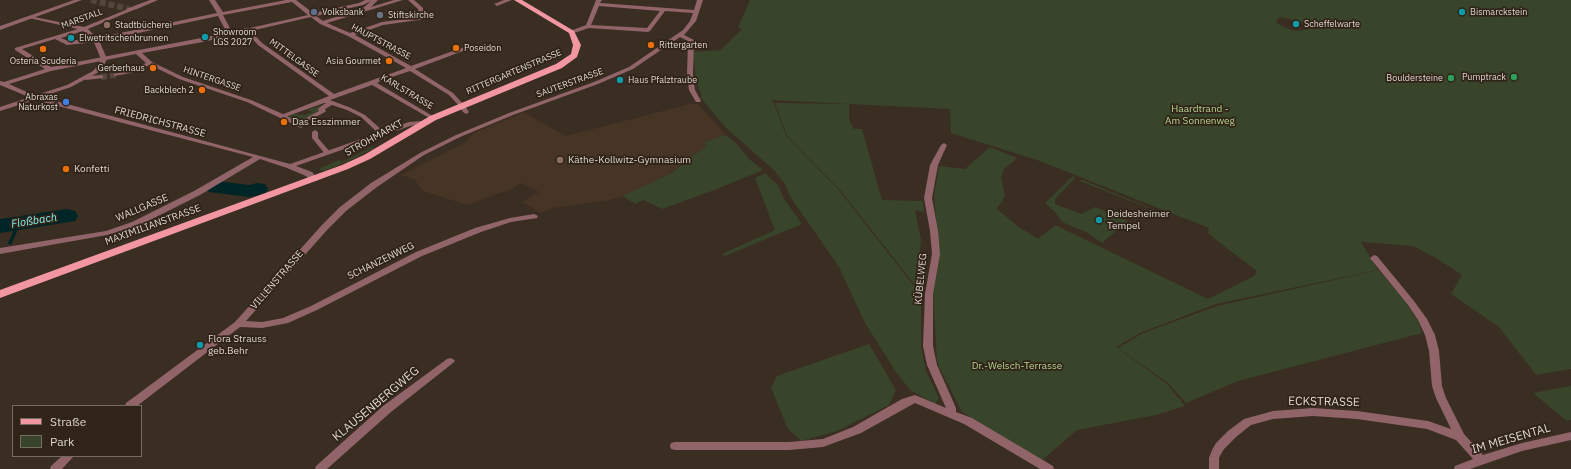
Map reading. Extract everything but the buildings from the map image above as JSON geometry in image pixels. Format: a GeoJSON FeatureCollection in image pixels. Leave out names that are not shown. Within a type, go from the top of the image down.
{"type":"FeatureCollection","features":[{"type":"Feature","properties":{"kind":"main road"},"geometry":{"type":"LineString","coordinates":[[517,0],[572,32]]}},
{"type":"Feature","properties":{"kind":"main road","name":"RITTERGARTENSTRASSE"},"geometry":{"type":"LineString","coordinates":[[464,109],[566,62],[574,56],[576,50],[576,41],[572,32]]}},
{"type":"Feature","properties":{"kind":"main road","name":"STROHMARKT"},"geometry":{"type":"LineString","coordinates":[[314,179],[366,157],[422,123],[433,118],[464,109]]}},
{"type":"Feature","properties":{"kind":"main road","name":"MAXIMILIANSTRASSE"},"geometry":{"type":"LineString","coordinates":[[0,294],[314,179]]}},
{"type":"Feature","properties":{"kind":"street"},"geometry":{"type":"LineString","coordinates":[[0,28],[79,0]]}},
{"type":"Feature","properties":{"kind":"street","name":"MARSTALL"},"geometry":{"type":"LineString","coordinates":[[50,69],[17,50],[84,29],[132,8],[155,0]]}},
{"type":"Feature","properties":{"kind":"street"},"geometry":{"type":"LineString","coordinates":[[212,0],[220,11],[220,14],[230,33]]}},
{"type":"Feature","properties":{"kind":"street","name":"MARSTALL"},"geometry":{"type":"LineString","coordinates":[[57,38],[67,43],[293,0]]}},
{"type":"Feature","properties":{"kind":"street","name":"HAUPTSTRASSE"},"geometry":{"type":"LineString","coordinates":[[293,0],[322,24],[350,35],[410,68],[451,94],[464,109]]}},
{"type":"Feature","properties":{"kind":"street"},"geometry":{"type":"LineString","coordinates":[[1,83],[50,69],[230,33],[369,0]]}},
{"type":"Feature","properties":{"kind":"street"},"geometry":{"type":"LineString","coordinates":[[322,24],[365,9],[380,0]]}},
{"type":"Feature","properties":{"kind":"street"},"geometry":{"type":"LineString","coordinates":[[376,3],[399,0]]}},
{"type":"Feature","properties":{"kind":"street"},"geometry":{"type":"LineString","coordinates":[[350,35],[382,24],[401,21],[422,15],[411,0]]}},
{"type":"Feature","properties":{"kind":"street"},"geometry":{"type":"LineString","coordinates":[[497,4],[509,0]]}},
{"type":"Feature","properties":{"kind":"street","name":"SAUTERSTRASSE"},"geometry":{"type":"LineString","coordinates":[[422,154],[458,136],[511,114],[608,79],[640,62],[680,35],[693,21],[700,0]]}},
{"type":"Feature","properties":{"kind":"street"},"geometry":{"type":"LineString","coordinates":[[359,2],[365,9]]}},
{"type":"Feature","properties":{"kind":"street"},"geometry":{"type":"LineString","coordinates":[[588,26],[598,2],[697,12]]}},
{"type":"Feature","properties":{"kind":"street"},"geometry":{"type":"LineString","coordinates":[[572,32],[588,26],[648,30],[664,9]]}},
{"type":"Feature","properties":{"kind":"street"},"geometry":{"type":"LineString","coordinates":[[0,109],[36,98],[86,78],[101,66],[104,59],[94,38],[84,29],[31,17]]}},
{"type":"Feature","properties":{"kind":"street"},"geometry":{"type":"LineString","coordinates":[[0,24],[6,26]]}},
{"type":"Feature","properties":{"kind":"street","name":"MITTELGASSE"},"geometry":{"type":"LineString","coordinates":[[246,29],[260,44],[330,100],[349,109]]}},
{"type":"Feature","properties":{"kind":"street"},"geometry":{"type":"LineString","coordinates":[[680,35],[690,40],[690,74],[692,90],[698,101]]}},
{"type":"Feature","properties":{"kind":"street"},"geometry":{"type":"LineString","coordinates":[[283,116],[330,100],[372,82],[468,47]]}},
{"type":"Feature","properties":{"kind":"street","name":"HINTERGASSE"},"geometry":{"type":"LineString","coordinates":[[138,52],[150,63],[181,78],[249,101],[300,125],[323,111],[321,109],[330,100]]}},
{"type":"Feature","properties":{"kind":"street"},"geometry":{"type":"LineString","coordinates":[[116,75],[129,72],[150,63]]}},
{"type":"Feature","properties":{"kind":"street"},"geometry":{"type":"LineString","coordinates":[[86,78],[101,77]]}},
{"type":"Feature","properties":{"kind":"street","name":"KARLSTRASSE"},"geometry":{"type":"LineString","coordinates":[[372,82],[433,118]]}},
{"type":"Feature","properties":{"kind":"street","name":"FRIEDRICHSTRASSE"},"geometry":{"type":"LineString","coordinates":[[1,83],[36,98],[290,166],[309,174],[314,179]]}},
{"type":"Feature","properties":{"kind":"street","name":"STROHMARKT"},"geometry":{"type":"LineString","coordinates":[[349,109],[363,116],[382,134]]}},
{"type":"Feature","properties":{"kind":"street","name":"STROHMARKT"},"geometry":{"type":"LineString","coordinates":[[290,166],[409,124],[422,123]]}},
{"type":"Feature","properties":{"kind":"street"},"geometry":{"type":"LineString","coordinates":[[314,132],[315,138],[327,153]]}},
{"type":"Feature","properties":{"kind":"street","name":"KÜBELWEG"},"geometry":{"type":"LineString","coordinates":[[944,145],[934,165],[928,198],[934,231],[936,254],[929,294],[928,346],[932,365],[951,408],[951,414]]}},
{"type":"Feature","properties":{"kind":"street","name":"VILLENSTRASSE"},"geometry":{"type":"LineString","coordinates":[[131,405],[238,324],[312,240],[343,209],[389,174],[422,154]]}},
{"type":"Feature","properties":{"kind":"street","name":"WALLGASSE"},"geometry":{"type":"LineString","coordinates":[[0,251],[107,233],[135,224],[197,193],[257,158]]}},
{"type":"Feature","properties":{"kind":"street","name":"SCHANZENWEG"},"geometry":{"type":"LineString","coordinates":[[238,324],[262,325],[285,321],[314,308],[419,254],[478,230],[523,217],[534,216]]}},
{"type":"Feature","properties":{"kind":"street","name":"ECKSTRASSE"},"geometry":{"type":"LineString","coordinates":[[1374,258],[1411,303],[1430,335],[1434,351],[1437,386],[1441,398],[1460,437],[1481,460]]}},
{"type":"Feature","properties":{"kind":"street","name":"KLAUSENBERGWEG"},"geometry":{"type":"LineString","coordinates":[[320,469],[386,408],[450,361]]}},
{"type":"Feature","properties":{"kind":"street"},"geometry":{"type":"LineString","coordinates":[[675,446],[789,446],[823,443],[857,430],[906,402],[915,399],[968,420],[1049,469]]}},
{"type":"Feature","properties":{"kind":"street","name":"ECKSTRASSE"},"geometry":{"type":"LineString","coordinates":[[1214,469],[1214,458],[1216,453],[1220,446],[1232,434],[1248,422],[1273,415],[1313,412],[1357,414],[1428,425],[1460,437]]}},
{"type":"Feature","properties":{"kind":"street","name":"IM MEISENTAL"},"geometry":{"type":"LineString","coordinates":[[1459,469],[1481,460],[1571,436]]}},
{"type":"Feature","properties":{"kind":"street"},"geometry":{"type":"LineString","coordinates":[[55,469],[68,457]]}},
{"type":"Feature","properties":{"kind":"shaded area","name":"Käthe-Kollwitz-Gymnasium"},"geometry":{"type":"Polygon","coordinates":[[[690,104],[698,104],[726,135],[704,142],[707,145],[664,178],[624,196],[610,200],[553,208],[540,213],[522,202],[539,192],[521,183],[505,193],[502,192],[467,205],[423,191],[414,179],[401,175],[468,141],[469,137],[474,133],[524,112],[565,136],[690,104]]]}},
{"type":"Feature","properties":{"kind":"green space"},"geometry":{"type":"Polygon","coordinates":[[[750,0],[1571,0],[1571,369],[1536,375],[1499,327],[1451,294],[1462,275],[1436,258],[1413,246],[1361,242],[1378,270],[1216,304],[1142,332],[1116,347],[1167,384],[1185,406],[1156,415],[1077,430],[1042,460],[962,412],[939,367],[937,361],[933,293],[939,256],[934,195],[939,166],[965,169],[990,147],[1017,158],[1004,169],[1001,178],[1005,196],[997,209],[1016,225],[1038,239],[1055,225],[1208,299],[1254,276],[1257,271],[1208,233],[1209,228],[1037,160],[951,133],[950,109],[771,100],[774,103],[786,136],[838,189],[921,295],[921,346],[926,371],[939,398],[935,404],[910,390],[896,372],[865,323],[839,267],[791,198],[785,184],[773,169],[727,129],[700,97],[702,96],[696,80],[693,52],[721,50],[742,29],[738,28],[750,0]],[[1282,17],[1276,21],[1278,24],[1291,30],[1300,31],[1314,28],[1306,23],[1282,17]]]}},
{"type":"Feature","properties":{"kind":"green space"},"geometry":{"type":"Polygon","coordinates":[[[775,103],[849,104],[849,119],[854,129],[862,129],[882,200],[923,201],[924,212],[915,210],[921,240],[919,261],[927,272],[922,294],[840,190],[787,136],[775,103]]]}},
{"type":"Feature","properties":{"kind":"green space"},"geometry":{"type":"Polygon","coordinates":[[[325,104],[327,105],[322,111],[299,124],[287,117],[294,114],[305,115],[312,112],[308,110],[325,104]]]}},
{"type":"Feature","properties":{"kind":"green space"},"geometry":{"type":"Polygon","coordinates":[[[726,135],[738,145],[749,159],[763,170],[662,209],[643,200],[635,204],[623,196],[670,174],[707,145],[704,142],[726,135]]]}},
{"type":"Feature","properties":{"kind":"green space"},"geometry":{"type":"Polygon","coordinates":[[[372,147],[374,148],[355,158],[324,171],[320,170],[320,168],[339,160],[342,162],[372,147]]]}},
{"type":"Feature","properties":{"kind":"green space"},"geometry":{"type":"Polygon","coordinates":[[[765,173],[778,185],[784,199],[802,224],[725,256],[722,254],[775,230],[755,178],[765,173]]]}},
{"type":"Feature","properties":{"kind":"green space"},"geometry":{"type":"Polygon","coordinates":[[[1073,176],[1075,178],[1055,199],[1055,204],[1081,214],[1095,207],[1128,221],[1102,243],[1088,233],[1062,222],[1056,213],[1045,203],[1073,176]]]}},
{"type":"Feature","properties":{"kind":"green space"},"geometry":{"type":"Polygon","coordinates":[[[1083,180],[1176,219],[1080,181],[1083,180]]]}},
{"type":"Feature","properties":{"kind":"green space"},"geometry":{"type":"Polygon","coordinates":[[[1379,270],[1407,304],[1418,321],[1422,333],[1238,381],[1186,403],[1168,383],[1118,348],[1143,333],[1217,306],[1379,270]]]}},
{"type":"Feature","properties":{"kind":"green space"},"geometry":{"type":"Polygon","coordinates":[[[869,344],[896,390],[889,405],[837,431],[801,441],[788,429],[771,388],[777,376],[869,344]]]}},
{"type":"Feature","properties":{"kind":"green space"},"geometry":{"type":"Polygon","coordinates":[[[1571,386],[1571,420],[1567,421],[1533,393],[1571,386]]]}},
{"type":"Feature","properties":{"kind":"waterway","name":"Floßbach"},"geometry":{"type":"LineString","coordinates":[[217,187],[249,191],[257,189]]}},
{"type":"Feature","properties":{"kind":"waterway","name":"Floßbach"},"geometry":{"type":"LineString","coordinates":[[228,188],[232,187]]}},
{"type":"Feature","properties":{"kind":"waterway","name":"Floßbach"},"geometry":{"type":"LineString","coordinates":[[0,226],[67,216]]}},
{"type":"Feature","properties":{"kind":"waterway"},"geometry":{"type":"LineString","coordinates":[[10,243],[19,223]]}},
{"type":"Feature","properties":{"kind":"tunnel"},"geometry":{"type":"LineString","coordinates":[[91,0],[129,9]]}},
{"type":"Feature","properties":{"kind":"tunnel"},"geometry":{"type":"LineString","coordinates":[[101,77],[116,75]]}},
{"type":"Feature","properties":{"kind":"place","name":"Volksbank"},"geometry":{"type":"Point","coordinates":[314,12]}},
{"type":"Feature","properties":{"kind":"place","name":"Bismarckstein"},"geometry":{"type":"Point","coordinates":[1462,12]}},
{"type":"Feature","properties":{"kind":"place","name":"Stiftskirche"},"geometry":{"type":"Point","coordinates":[380,15]}},
{"type":"Feature","properties":{"kind":"place","name":"Scheffelwarte"},"geometry":{"type":"Point","coordinates":[1296,24]}},
{"type":"Feature","properties":{"kind":"place","name":"Stadtbücherei"},"geometry":{"type":"Point","coordinates":[107,25]}},
{"type":"Feature","properties":{"kind":"place","name":"Showroom LGS 2027"},"geometry":{"type":"Point","coordinates":[205,37]}},
{"type":"Feature","properties":{"kind":"place","name":"Elwetritschenbrunnen"},"geometry":{"type":"Point","coordinates":[71,38]}},
{"type":"Feature","properties":{"kind":"place","name":"Rittergarten"},"geometry":{"type":"Point","coordinates":[651,45]}},
{"type":"Feature","properties":{"kind":"place","name":"Poseidon"},"geometry":{"type":"Point","coordinates":[456,48]}},
{"type":"Feature","properties":{"kind":"place","name":"Osteria Scuderia"},"geometry":{"type":"Point","coordinates":[43,49]}},
{"type":"Feature","properties":{"kind":"place","name":"Asia Gourmet"},"geometry":{"type":"Point","coordinates":[389,61]}},
{"type":"Feature","properties":{"kind":"place","name":"Gerberhaus"},"geometry":{"type":"Point","coordinates":[153,68]}},
{"type":"Feature","properties":{"kind":"place","name":"Pumptrack"},"geometry":{"type":"Point","coordinates":[1514,77]}},
{"type":"Feature","properties":{"kind":"place","name":"Bouldersteine"},"geometry":{"type":"Point","coordinates":[1451,78]}},
{"type":"Feature","properties":{"kind":"place","name":"Haus Pfalztraube"},"geometry":{"type":"Point","coordinates":[620,80]}},
{"type":"Feature","properties":{"kind":"place","name":"Backblech 2"},"geometry":{"type":"Point","coordinates":[202,90]}},
{"type":"Feature","properties":{"kind":"place","name":"Abraxas Naturkost"},"geometry":{"type":"Point","coordinates":[66,102]}},
{"type":"Feature","properties":{"kind":"place","name":"Das Esszimmer"},"geometry":{"type":"Point","coordinates":[284,122]}},
{"type":"Feature","properties":{"kind":"place","name":"Käthe-Kollwitz-Gymnasium"},"geometry":{"type":"Point","coordinates":[560,160]}},
{"type":"Feature","properties":{"kind":"place","name":"Konfetti"},"geometry":{"type":"Point","coordinates":[66,169]}},
{"type":"Feature","properties":{"kind":"place","name":"Deidesheimer Tempel"},"geometry":{"type":"Point","coordinates":[1099,220]}},
{"type":"Feature","properties":{"kind":"place","name":"Flora Strauss geb.Behr"},"geometry":{"type":"Point","coordinates":[200,345]}},
{"type":"Feature","properties":{"kind":"park label","name":"Haardtrand - Am Sonnenweg"},"geometry":{"type":"Point","coordinates":[1200,114]}},
{"type":"Feature","properties":{"kind":"park label","name":"Dr.-Welsch-Terrasse"},"geometry":{"type":"Point","coordinates":[1017,366]}}]}
